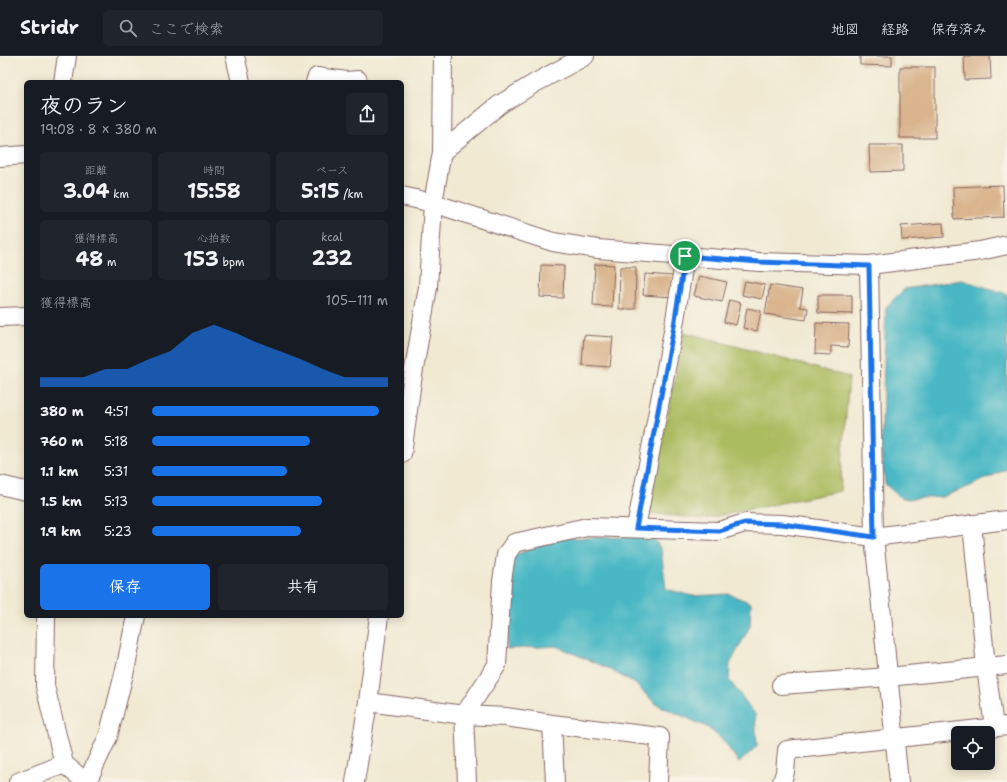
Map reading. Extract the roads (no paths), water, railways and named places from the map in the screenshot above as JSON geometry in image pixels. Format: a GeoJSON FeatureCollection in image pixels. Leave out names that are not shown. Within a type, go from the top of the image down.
{"type":"FeatureCollection","features":[{"type":"Feature","properties":{"kind":"street"},"geometry":{"type":"LineString","coordinates":[[63,80],[67,56]]}},
{"type":"Feature","properties":{"kind":"street"},"geometry":{"type":"LineString","coordinates":[[235,56],[240,80]]}},
{"type":"Feature","properties":{"kind":"street"},"geometry":{"type":"LineString","coordinates":[[404,439],[428,286],[433,202],[442,152],[443,56]]}},
{"type":"Feature","properties":{"kind":"street"},"geometry":{"type":"LineString","coordinates":[[442,152],[499,105],[535,83],[586,56]]}},
{"type":"Feature","properties":{"kind":"street"},"geometry":{"type":"LineString","coordinates":[[316,80],[317,78],[337,80]]}},
{"type":"Feature","properties":{"kind":"street"},"geometry":{"type":"LineString","coordinates":[[0,157],[24,155]]}},
{"type":"Feature","properties":{"kind":"street"},"geometry":{"type":"LineString","coordinates":[[404,196],[433,202],[553,242],[598,249],[759,262],[869,266],[1007,246]]}},
{"type":"Feature","properties":{"kind":"street"},"geometry":{"type":"LineString","coordinates":[[636,528],[674,326],[685,256]]}},
{"type":"Feature","properties":{"kind":"street"},"geometry":{"type":"LineString","coordinates":[[869,266],[874,537],[899,782]]}},
{"type":"Feature","properties":{"kind":"street"},"geometry":{"type":"LineString","coordinates":[[0,316],[24,316]]}},
{"type":"Feature","properties":{"kind":"street"},"geometry":{"type":"LineString","coordinates":[[0,485],[24,491]]}},
{"type":"Feature","properties":{"kind":"street"},"geometry":{"type":"LineString","coordinates":[[467,782],[464,715],[496,665],[502,581],[506,555],[514,543],[587,527],[719,531],[745,523],[782,524],[874,537],[1007,520]]}},
{"type":"Feature","properties":{"kind":"street"},"geometry":{"type":"LineString","coordinates":[[782,782],[786,772],[787,750],[1000,727],[986,667],[972,524]]}},
{"type":"Feature","properties":{"kind":"street"},"geometry":{"type":"LineString","coordinates":[[46,618],[46,686],[64,764],[87,782],[108,737],[126,666],[136,618]]}},
{"type":"Feature","properties":{"kind":"street"},"geometry":{"type":"LineString","coordinates":[[355,782],[368,702],[379,618]]}},
{"type":"Feature","properties":{"kind":"street"},"geometry":{"type":"LineString","coordinates":[[781,685],[888,677],[1007,665]]}},
{"type":"Feature","properties":{"kind":"street"},"geometry":{"type":"LineString","coordinates":[[368,702],[464,715],[506,717],[660,737],[658,782]]}},
{"type":"Feature","properties":{"kind":"street"},"geometry":{"type":"LineString","coordinates":[[552,724],[555,782]]}},
{"type":"Feature","properties":{"kind":"street"},"geometry":{"type":"LineString","coordinates":[[18,782],[64,764]]}},
{"type":"Feature","properties":{"kind":"water"},"geometry":{"type":"Polygon","coordinates":[[[962,280],[1007,294],[1007,469],[942,497],[902,499],[885,484],[881,452],[886,307],[904,289],[962,280]]]}},
{"type":"Feature","properties":{"kind":"water"},"geometry":{"type":"Polygon","coordinates":[[[653,537],[661,550],[666,589],[693,596],[729,594],[751,603],[750,626],[730,664],[729,680],[755,714],[757,746],[739,763],[724,741],[707,727],[656,704],[634,683],[605,667],[556,646],[507,649],[509,557],[561,538],[653,537]]]}}]}
